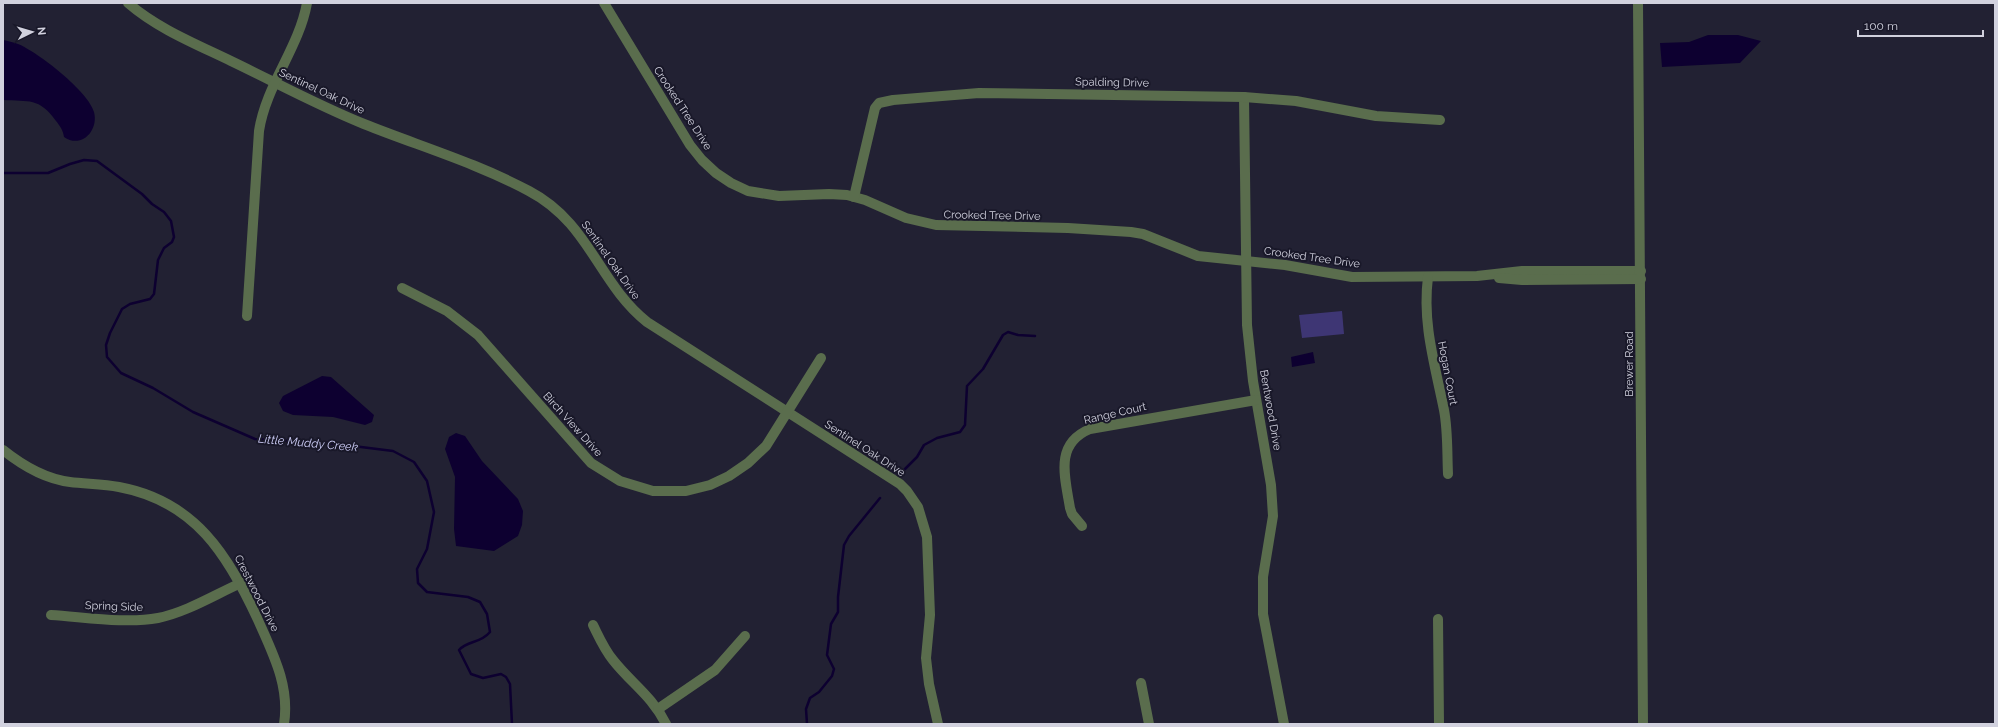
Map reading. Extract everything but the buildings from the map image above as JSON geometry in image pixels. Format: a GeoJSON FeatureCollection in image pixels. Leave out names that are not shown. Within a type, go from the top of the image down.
{"type":"FeatureCollection","features":[{"type":"Feature","properties":{"kind":"street","name":"Sentinel Oak Drive"},"geometry":{"type":"LineString","coordinates":[[128,3],[160,26],[274,83],[342,115],[474,167],[518,186],[540,198],[576,228],[614,288],[636,313],[672,340],[892,478],[907,491],[918,507],[928,538],[930,614],[926,658],[938,724]]}},
{"type":"Feature","properties":{"kind":"street"},"geometry":{"type":"LineString","coordinates":[[247,316],[259,131],[264,107],[302,26],[307,3]]}},
{"type":"Feature","properties":{"kind":"street","name":"Crooked Tree Drive"},"geometry":{"type":"LineString","coordinates":[[604,3],[690,145],[702,160],[716,173],[737,186],[760,194],[779,196],[829,194],[854,197],[906,218],[936,226],[1119,230],[1144,234],[1198,256],[1217,260],[1285,265],[1352,277],[1477,276],[1522,271],[1641,275]]}},
{"type":"Feature","properties":{"kind":"street","name":"Brewer Road"},"geometry":{"type":"LineString","coordinates":[[1638,3],[1644,724]]}},
{"type":"Feature","properties":{"kind":"street","name":"Spalding Drive"},"geometry":{"type":"LineString","coordinates":[[854,197],[875,108],[880,103],[893,100],[972,93],[1244,97],[1296,101],[1376,116],[1440,120]]}},
{"type":"Feature","properties":{"kind":"street","name":"Bentwood Drive"},"geometry":{"type":"LineString","coordinates":[[1244,97],[1248,344],[1271,486],[1273,516],[1263,577],[1263,614],[1284,724]]}},
{"type":"Feature","properties":{"kind":"street","name":"Hogan Court"},"geometry":{"type":"LineString","coordinates":[[1428,277],[1426,319],[1444,411],[1448,474]]}},
{"type":"Feature","properties":{"kind":"street","name":"Birch View Drive"},"geometry":{"type":"LineString","coordinates":[[402,288],[447,311],[478,335],[591,463],[611,476],[630,485],[653,490],[677,491],[698,488],[720,481],[739,470],[758,455],[766,446],[821,358]]}},
{"type":"Feature","properties":{"kind":"street","name":"Range Court"},"geometry":{"type":"LineString","coordinates":[[1082,526],[1072,514],[1070,508],[1064,463],[1066,451],[1078,435],[1090,429],[1256,400]]}},
{"type":"Feature","properties":{"kind":"street","name":"Crestwood Drive"},"geometry":{"type":"LineString","coordinates":[[3,450],[31,470],[56,479],[119,487],[147,495],[173,507],[209,536],[228,561],[241,584],[281,674],[286,704],[284,724]]}},
{"type":"Feature","properties":{"kind":"street","name":"Spring Side"},"geometry":{"type":"LineString","coordinates":[[51,615],[121,620],[158,618],[188,608],[241,584]]}},
{"type":"Feature","properties":{"kind":"street"},"geometry":{"type":"LineString","coordinates":[[1438,619],[1439,724]]}},
{"type":"Feature","properties":{"kind":"street"},"geometry":{"type":"LineString","coordinates":[[593,625],[613,660],[658,709],[666,724]]}},
{"type":"Feature","properties":{"kind":"street"},"geometry":{"type":"LineString","coordinates":[[658,709],[691,688],[715,670],[745,636]]}},
{"type":"Feature","properties":{"kind":"street"},"geometry":{"type":"LineString","coordinates":[[1141,683],[1149,724]]}},
{"type":"Feature","properties":{"kind":"shaded area"},"geometry":{"type":"Polygon","coordinates":[[[1708,35],[1738,35],[1761,41],[1740,63],[1662,67],[1660,43],[1689,42],[1708,35]]]}},
{"type":"Feature","properties":{"kind":"shaded area"},"geometry":{"type":"Polygon","coordinates":[[[3,40],[18,44],[38,55],[62,74],[83,94],[94,112],[95,119],[94,126],[87,136],[77,141],[64,137],[62,130],[50,113],[39,104],[27,101],[3,100],[3,40]]]}},
{"type":"Feature","properties":{"kind":"shaded area"},"geometry":{"type":"Polygon","coordinates":[[[1342,311],[1344,334],[1302,338],[1299,315],[1342,311]]]}},
{"type":"Feature","properties":{"kind":"shaded area"},"geometry":{"type":"Polygon","coordinates":[[[1313,352],[1315,363],[1292,367],[1291,357],[1313,352]]]}},
{"type":"Feature","properties":{"kind":"shaded area"},"geometry":{"type":"Polygon","coordinates":[[[322,376],[331,377],[374,415],[372,422],[365,425],[333,417],[293,415],[283,411],[279,403],[283,396],[322,376]]]}},
{"type":"Feature","properties":{"kind":"shaded area"},"geometry":{"type":"Polygon","coordinates":[[[456,433],[465,436],[482,461],[518,499],[523,511],[522,525],[518,536],[494,551],[456,546],[454,529],[455,477],[445,449],[449,437],[456,433]]]}},
{"type":"Feature","properties":{"kind":"waterway","name":"Little Muddy Creek"},"geometry":{"type":"LineString","coordinates":[[3,173],[48,173],[84,160],[97,161],[142,194],[152,204],[164,212],[171,221],[174,237],[172,242],[164,248],[158,260],[154,294],[150,299],[130,304],[122,309],[110,333],[106,345],[107,357],[121,373],[153,388],[193,412],[255,439],[329,443],[393,451],[414,462],[427,481],[434,512],[427,549],[417,569],[418,583],[427,592],[468,597],[480,602],[487,614],[490,632],[486,636],[466,645],[459,650],[471,674],[483,678],[501,674],[506,677],[510,684],[512,724]]}},
{"type":"Feature","properties":{"kind":"waterway"},"geometry":{"type":"LineString","coordinates":[[905,469],[917,457],[924,445],[937,438],[960,432],[965,425],[967,386],[983,369],[1003,335],[1008,332],[1018,335],[1035,336]]}},
{"type":"Feature","properties":{"kind":"waterway"},"geometry":{"type":"LineString","coordinates":[[807,724],[806,709],[810,698],[819,692],[832,676],[834,669],[827,655],[831,624],[838,612],[838,597],[844,545],[849,536],[880,498]]}}]}
